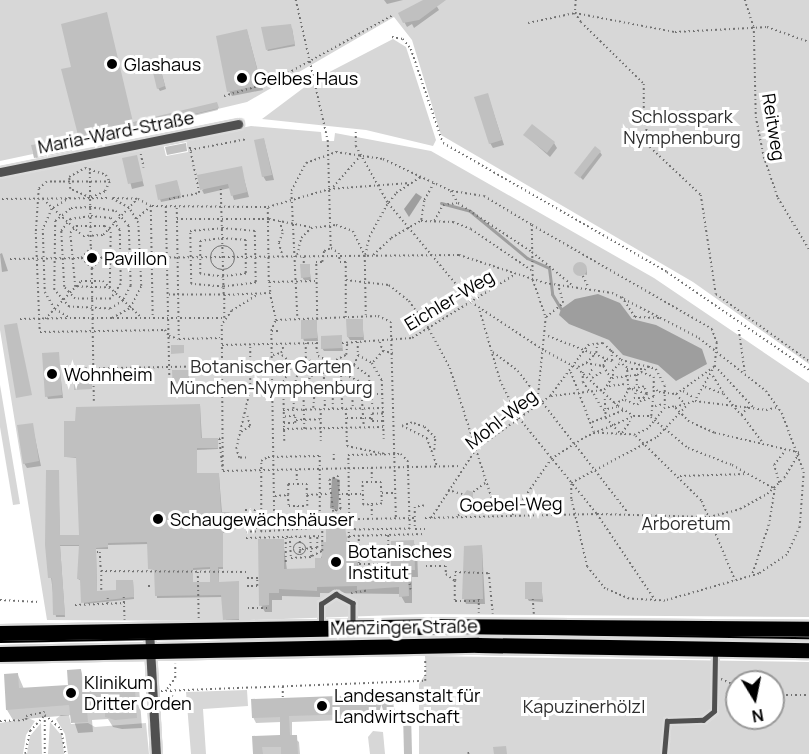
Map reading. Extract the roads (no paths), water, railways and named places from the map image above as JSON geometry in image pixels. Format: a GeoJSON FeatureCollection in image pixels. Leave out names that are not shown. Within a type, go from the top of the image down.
{"type":"FeatureCollection","features":[{"type":"Feature","properties":{"kind":"main road","name":"Menzinger Straße"},"geometry":{"type":"LineString","coordinates":[[0,633],[321,627],[809,629]]}},
{"type":"Feature","properties":{"kind":"main road","name":"Menzinger Straße"},"geometry":{"type":"LineString","coordinates":[[0,654],[478,645],[809,650]]}},
{"type":"Feature","properties":{"kind":"street","name":"Maria-Ward-Straße"},"geometry":{"type":"LineString","coordinates":[[0,172],[238,124]]}},
{"type":"Feature","properties":{"kind":"street"},"geometry":{"type":"LineString","coordinates":[[149,630],[156,754]]}},
{"type":"Feature","properties":{"kind":"lane"},"geometry":{"type":"LineString","coordinates":[[321,627],[322,600],[331,595],[345,596],[353,603],[353,627]]}},
{"type":"Feature","properties":{"kind":"lane"},"geometry":{"type":"LineString","coordinates":[[664,754],[667,721],[703,720],[714,711],[715,648]]}},
{"type":"Feature","properties":{"kind":"waterway"},"geometry":{"type":"LineString","coordinates":[[441,203],[470,211],[527,258],[549,268],[552,294],[561,309]]}},
{"type":"Feature","properties":{"kind":"tram line"},"geometry":{"type":"LineString","coordinates":[[0,642],[478,633],[809,638]]}},
{"type":"Feature","properties":{"kind":"place","name":"Glashaus"},"geometry":{"type":"Point","coordinates":[112,64]}},
{"type":"Feature","properties":{"kind":"place","name":"Gelbes Haus"},"geometry":{"type":"Point","coordinates":[242,78]}},
{"type":"Feature","properties":{"kind":"place","name":"Pavillon"},"geometry":{"type":"Point","coordinates":[92,258]}},
{"type":"Feature","properties":{"kind":"place","name":"Wohnheim"},"geometry":{"type":"Point","coordinates":[52,374]}},
{"type":"Feature","properties":{"kind":"place","name":"Schaugewächshäuser"},"geometry":{"type":"Point","coordinates":[158,519]}},
{"type":"Feature","properties":{"kind":"place","name":"Botanisches Institut"},"geometry":{"type":"Point","coordinates":[336,562]}},
{"type":"Feature","properties":{"kind":"place","name":"Klinikum Dritter Orden"},"geometry":{"type":"Point","coordinates":[71,693]}},
{"type":"Feature","properties":{"kind":"place","name":"Landesanstalt für Landwirtschaft"},"geometry":{"type":"Point","coordinates":[322,706]}},
{"type":"Feature","properties":{"kind":"park label","name":"Schlosspark Nymphenburg"},"geometry":{"type":"Point","coordinates":[682,127]}},
{"type":"Feature","properties":{"kind":"park label","name":"Botanischer Garten München-Nymphenburg"},"geometry":{"type":"Point","coordinates":[271,377]}},
{"type":"Feature","properties":{"kind":"park label","name":"Arboretum"},"geometry":{"type":"Point","coordinates":[686,523]}},
{"type":"Feature","properties":{"kind":"park label","name":"Kapuzinerhölzl"},"geometry":{"type":"Point","coordinates":[584,706]}}]}
